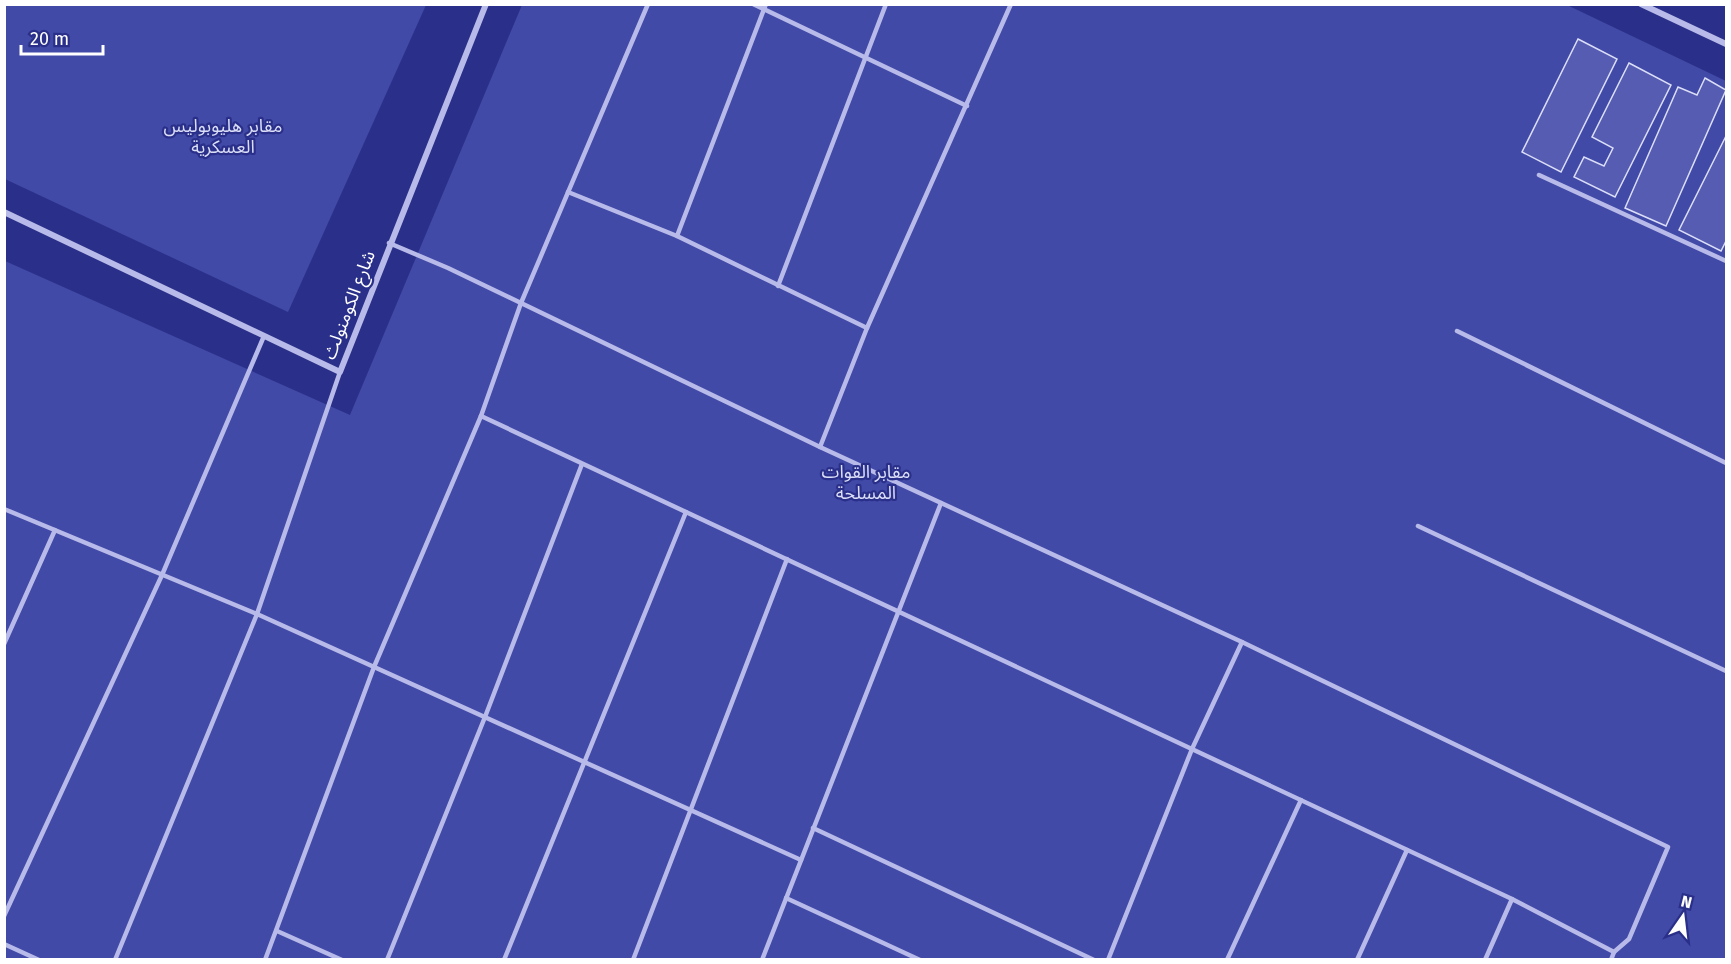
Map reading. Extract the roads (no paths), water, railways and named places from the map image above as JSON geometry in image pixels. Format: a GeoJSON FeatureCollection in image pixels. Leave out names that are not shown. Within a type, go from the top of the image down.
{"type":"FeatureCollection","features":[{"type":"Feature","properties":{"kind":"street","name":"شارع الكومنولث"},"geometry":{"type":"LineString","coordinates":[[4,212],[340,372],[486,4]]}},
{"type":"Feature","properties":{"kind":"street"},"geometry":{"type":"LineString","coordinates":[[1641,4],[1726,44]]}},
{"type":"Feature","properties":{"kind":"lane"},"geometry":{"type":"LineString","coordinates":[[265,960],[374,667],[481,416],[521,303],[648,4]]}},
{"type":"Feature","properties":{"kind":"lane"},"geometry":{"type":"LineString","coordinates":[[753,4],[765,7],[967,106]]}},
{"type":"Feature","properties":{"kind":"lane"},"geometry":{"type":"LineString","coordinates":[[778,286],[886,4]]}},
{"type":"Feature","properties":{"kind":"lane"},"geometry":{"type":"LineString","coordinates":[[820,447],[867,328],[1011,4]]}},
{"type":"Feature","properties":{"kind":"lane"},"geometry":{"type":"LineString","coordinates":[[677,236],[765,7]]}},
{"type":"Feature","properties":{"kind":"lane"},"geometry":{"type":"LineString","coordinates":[[1539,175],[1726,261]]}},
{"type":"Feature","properties":{"kind":"lane"},"geometry":{"type":"LineString","coordinates":[[568,192],[677,236],[867,328]]}},
{"type":"Feature","properties":{"kind":"lane"},"geometry":{"type":"LineString","coordinates":[[390,243],[521,303],[820,447],[1242,642],[1668,847],[1629,939],[1614,952],[1611,960]]}},
{"type":"Feature","properties":{"kind":"lane"},"geometry":{"type":"LineString","coordinates":[[1457,331],[1726,463]]}},
{"type":"Feature","properties":{"kind":"lane"},"geometry":{"type":"LineString","coordinates":[[4,916],[162,575],[264,335]]}},
{"type":"Feature","properties":{"kind":"lane"},"geometry":{"type":"LineString","coordinates":[[115,960],[257,614],[340,372]]}},
{"type":"Feature","properties":{"kind":"lane"},"geometry":{"type":"LineString","coordinates":[[481,416],[1512,899],[1614,952]]}},
{"type":"Feature","properties":{"kind":"lane"},"geometry":{"type":"LineString","coordinates":[[387,960],[485,717],[582,464]]}},
{"type":"Feature","properties":{"kind":"lane"},"geometry":{"type":"LineString","coordinates":[[762,960],[941,503]]}},
{"type":"Feature","properties":{"kind":"lane"},"geometry":{"type":"LineString","coordinates":[[4,509],[257,614],[801,860]]}},
{"type":"Feature","properties":{"kind":"lane"},"geometry":{"type":"LineString","coordinates":[[504,960],[686,512]]}},
{"type":"Feature","properties":{"kind":"lane"},"geometry":{"type":"LineString","coordinates":[[1418,525],[1726,671]]}},
{"type":"Feature","properties":{"kind":"lane"},"geometry":{"type":"LineString","coordinates":[[4,644],[55,530]]}},
{"type":"Feature","properties":{"kind":"lane"},"geometry":{"type":"LineString","coordinates":[[633,960],[787,559]]}},
{"type":"Feature","properties":{"kind":"lane"},"geometry":{"type":"LineString","coordinates":[[1108,960],[1192,749],[1242,642]]}},
{"type":"Feature","properties":{"kind":"lane"},"geometry":{"type":"LineString","coordinates":[[1227,960],[1300,800]]}},
{"type":"Feature","properties":{"kind":"lane"},"geometry":{"type":"LineString","coordinates":[[813,828],[1094,960]]}},
{"type":"Feature","properties":{"kind":"lane"},"geometry":{"type":"LineString","coordinates":[[1357,960],[1407,850]]}},
{"type":"Feature","properties":{"kind":"lane"},"geometry":{"type":"LineString","coordinates":[[786,898],[920,960]]}},
{"type":"Feature","properties":{"kind":"lane"},"geometry":{"type":"LineString","coordinates":[[1485,960],[1512,899]]}},
{"type":"Feature","properties":{"kind":"lane"},"geometry":{"type":"LineString","coordinates":[[277,931],[342,960]]}},
{"type":"Feature","properties":{"kind":"lane"},"geometry":{"type":"LineString","coordinates":[[4,944],[39,960]]}},
{"type":"Feature","properties":{"kind":"park label","name":"مقابر هليوبوليس العسكرية"},"geometry":{"type":"Point","coordinates":[223,136]}},
{"type":"Feature","properties":{"kind":"park label","name":"مقابر القوات المسلحة"},"geometry":{"type":"Point","coordinates":[866,482]}}]}
